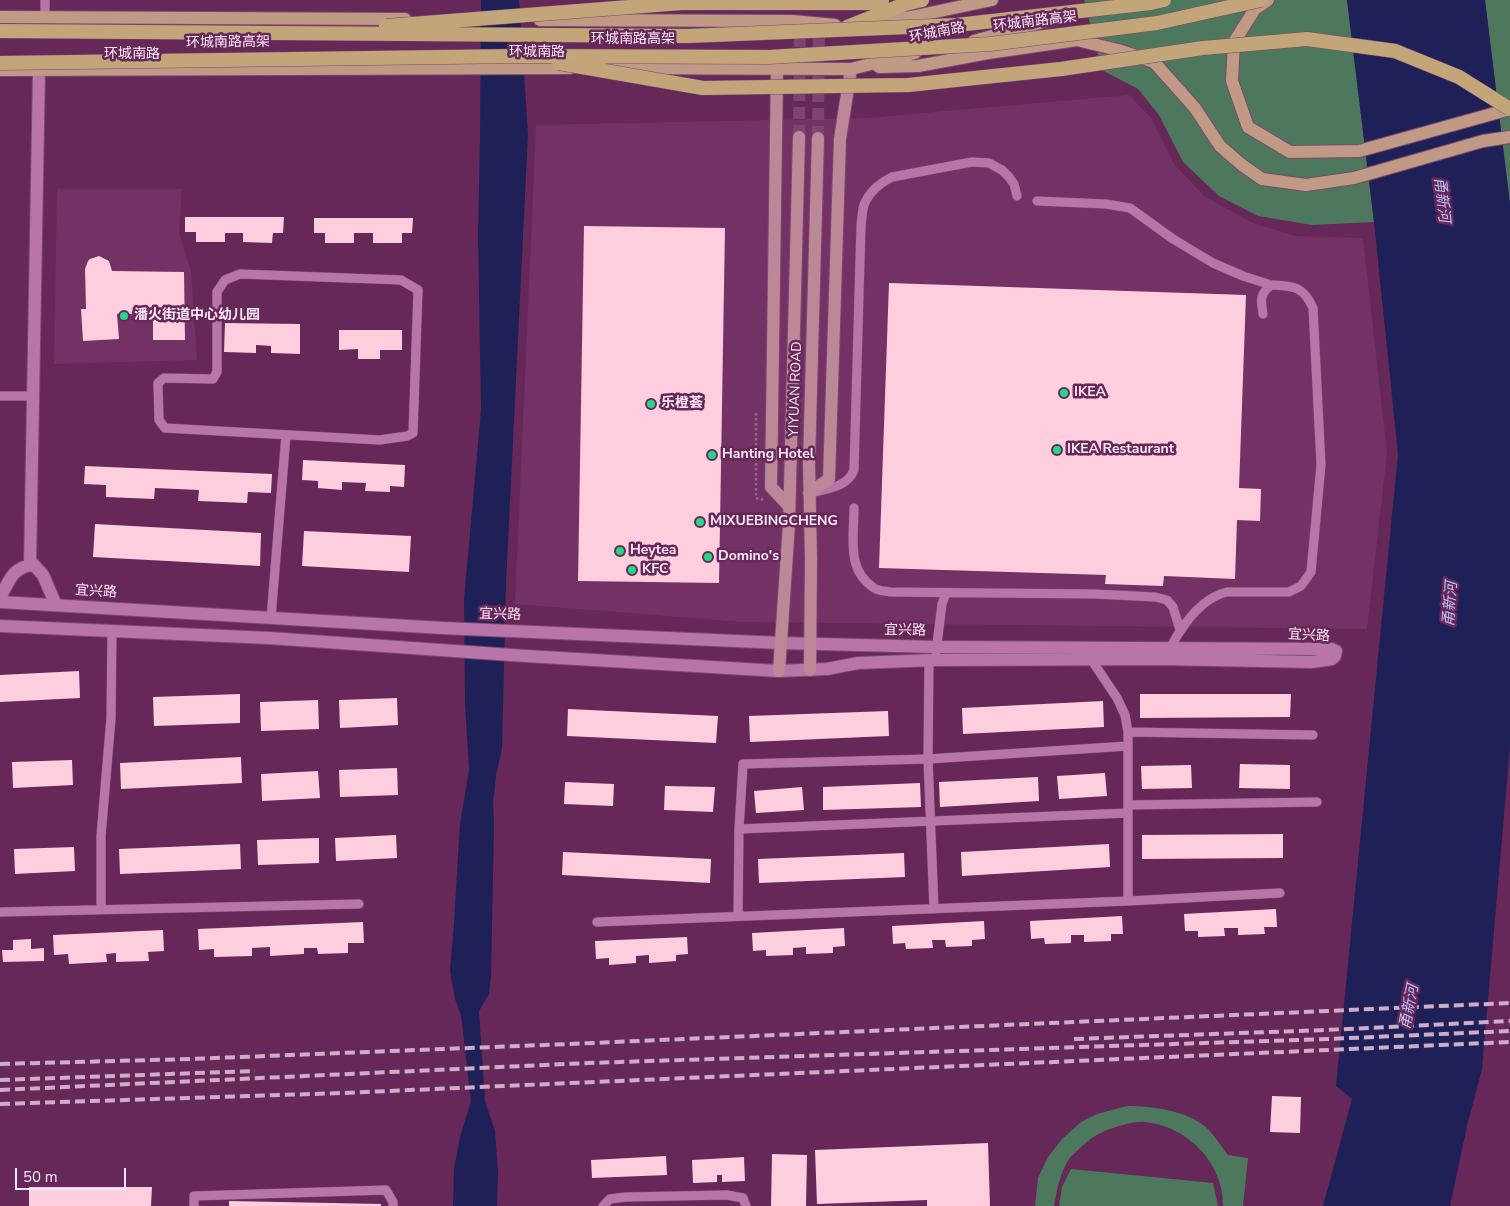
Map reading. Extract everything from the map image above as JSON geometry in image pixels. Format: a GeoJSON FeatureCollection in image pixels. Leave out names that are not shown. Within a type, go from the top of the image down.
{"type":"FeatureCollection","features":[{"type":"Feature","properties":{"kind":"highway"},"geometry":{"type":"LineString","coordinates":[[293,33],[681,2],[870,3],[882,0]]}},
{"type":"Feature","properties":{"kind":"highway"},"geometry":{"type":"LineString","coordinates":[[847,27],[905,4],[922,0]]}},
{"type":"Feature","properties":{"kind":"highway","name":"环城南路高架"},"geometry":{"type":"LineString","coordinates":[[0,31],[708,36],[957,25],[1164,0]]}},
{"type":"Feature","properties":{"kind":"highway","name":"环城南路高架"},"geometry":{"type":"LineString","coordinates":[[0,63],[519,56],[769,57],[990,44],[1157,23],[1261,0]]}},
{"type":"Feature","properties":{"kind":"highway"},"geometry":{"type":"LineString","coordinates":[[519,56],[703,88],[908,85],[1061,69],[1204,48],[1307,39],[1395,52],[1458,77],[1510,109]]}},
{"type":"Feature","properties":{"kind":"main road"},"geometry":{"type":"LineString","coordinates":[[819,0],[819,14]]}},
{"type":"Feature","properties":{"kind":"main road","name":"环城南路"},"geometry":{"type":"LineString","coordinates":[[0,17],[782,21],[847,27],[911,17],[992,0]]}},
{"type":"Feature","properties":{"kind":"main road","name":"环城南路"},"geometry":{"type":"LineString","coordinates":[[0,70],[850,69],[978,40],[1126,0]]}},
{"type":"Feature","properties":{"kind":"main road"},"geometry":{"type":"LineString","coordinates":[[1268,0],[1255,9],[1234,42],[1232,80],[1248,126],[1290,152],[1359,151],[1510,109]]}},
{"type":"Feature","properties":{"kind":"main road"},"geometry":{"type":"LineString","coordinates":[[810,493],[829,479],[840,139],[850,69],[918,66],[1076,40],[1118,50],[1154,62],[1195,108],[1220,146],[1242,165],[1262,178],[1306,185],[1354,178],[1483,141],[1510,137]]}},
{"type":"Feature","properties":{"kind":"main road","name":"YIYUAN ROAD"},"geometry":{"type":"LineString","coordinates":[[777,68],[771,487],[789,506]]}},
{"type":"Feature","properties":{"kind":"main road","name":"YIYUAN ROAD"},"geometry":{"type":"LineString","coordinates":[[778,671],[789,506],[799,137]]}},
{"type":"Feature","properties":{"kind":"main road","name":"YIYUAN ROAD"},"geometry":{"type":"LineString","coordinates":[[810,670],[811,558],[809,463],[818,138]]}},
{"type":"Feature","properties":{"kind":"street"},"geometry":{"type":"LineString","coordinates":[[30,565],[39,70]]}},
{"type":"Feature","properties":{"kind":"street"},"geometry":{"type":"LineString","coordinates":[[0,598],[11,575],[24,565],[34,565],[43,575],[56,605]]}},
{"type":"Feature","properties":{"kind":"street","name":"宜兴路"},"geometry":{"type":"LineString","coordinates":[[0,602],[443,628],[781,643],[937,647],[1332,649],[1336,651],[1332,659],[1312,662],[1163,659],[932,660],[858,663],[827,669],[778,671],[268,638],[0,626]]}},
{"type":"Feature","properties":{"kind":"lane"},"geometry":{"type":"LineString","coordinates":[[45,0],[45,17]]}},
{"type":"Feature","properties":{"kind":"lane"},"geometry":{"type":"LineString","coordinates":[[810,493],[843,484],[852,476],[854,470],[861,225],[864,205],[872,192],[882,182],[892,178],[972,162],[990,163],[1002,170],[1014,184],[1017,196]]}},
{"type":"Feature","properties":{"kind":"lane"},"geometry":{"type":"LineString","coordinates":[[1037,201],[1106,204],[1130,208],[1173,239],[1213,263],[1243,276],[1271,285],[1291,286],[1307,295],[1312,308],[1321,465],[1311,572],[1301,586],[1289,592],[1227,592],[1217,595],[1198,608],[1180,630],[1163,659]]}},
{"type":"Feature","properties":{"kind":"lane"},"geometry":{"type":"LineString","coordinates":[[240,274],[401,280],[418,290],[413,433],[407,436],[380,440],[286,435],[165,428],[159,420],[158,383],[164,378],[213,379],[217,372],[217,292],[225,280],[240,274]]}},
{"type":"Feature","properties":{"kind":"lane"},"geometry":{"type":"LineString","coordinates":[[1263,314],[1261,300],[1263,292],[1271,285]]}},
{"type":"Feature","properties":{"kind":"lane"},"geometry":{"type":"LineString","coordinates":[[0,396],[33,396]]}},
{"type":"Feature","properties":{"kind":"lane"},"geometry":{"type":"LineString","coordinates":[[271,618],[286,435]]}},
{"type":"Feature","properties":{"kind":"lane"},"geometry":{"type":"LineString","coordinates":[[854,508],[855,565],[864,578],[876,589],[890,592],[1095,594],[1155,597],[1167,600],[1173,607],[1180,630]]}},
{"type":"Feature","properties":{"kind":"lane"},"geometry":{"type":"LineString","coordinates":[[934,909],[928,758],[932,660],[937,647],[941,611],[946,593]]}},
{"type":"Feature","properties":{"kind":"lane"},"geometry":{"type":"LineString","coordinates":[[101,908],[101,836],[111,718],[112,631]]}},
{"type":"Feature","properties":{"kind":"lane"},"geometry":{"type":"LineString","coordinates":[[1091,659],[1117,698],[1125,715],[1128,732],[1128,901]]}},
{"type":"Feature","properties":{"kind":"lane"},"geometry":{"type":"LineString","coordinates":[[1128,732],[1313,735]]}},
{"type":"Feature","properties":{"kind":"lane"},"geometry":{"type":"LineString","coordinates":[[738,916],[739,829],[743,764],[928,758],[1128,746]]}},
{"type":"Feature","properties":{"kind":"lane"},"geometry":{"type":"LineString","coordinates":[[739,829],[931,821],[1128,809],[1318,802]]}},
{"type":"Feature","properties":{"kind":"lane"},"geometry":{"type":"LineString","coordinates":[[597,922],[1128,901],[1280,893]]}},
{"type":"Feature","properties":{"kind":"lane"},"geometry":{"type":"LineString","coordinates":[[0,912],[101,908],[359,904]]}},
{"type":"Feature","properties":{"kind":"lane"},"geometry":{"type":"LineString","coordinates":[[194,1206],[194,1196],[386,1190],[393,1202],[393,1206]]}},
{"type":"Feature","properties":{"kind":"lane"},"geometry":{"type":"LineString","coordinates":[[603,1206],[610,1199],[626,1197],[727,1195],[743,1198],[746,1206]]}},
{"type":"Feature","properties":{"kind":"shaded area"},"geometry":{"type":"Polygon","coordinates":[[[1129,95],[1151,118],[1174,164],[1204,196],[1253,223],[1295,236],[1363,238],[1387,453],[1367,629],[742,622],[515,604],[536,125],[866,118],[1129,95]]]}},
{"type":"Feature","properties":{"kind":"shaded area","name":"潘火街道中心幼儿园"},"geometry":{"type":"Polygon","coordinates":[[[57,189],[182,189],[179,233],[191,272],[197,360],[54,364],[57,189]]]}},
{"type":"Feature","properties":{"kind":"green space"},"geometry":{"type":"Polygon","coordinates":[[[1084,0],[1347,0],[1374,222],[1312,225],[1258,216],[1219,196],[1183,162],[1159,115],[1138,89],[1102,70],[1084,0]]]}},
{"type":"Feature","properties":{"kind":"green space"},"geometry":{"type":"Polygon","coordinates":[[[1485,0],[1510,0],[1510,204],[1485,0]]]}},
{"type":"Feature","properties":{"kind":"green space"},"geometry":{"type":"Polygon","coordinates":[[[1127,1106],[1168,1110],[1198,1121],[1215,1137],[1228,1155],[1248,1158],[1243,1206],[1223,1206],[1222,1190],[1217,1175],[1200,1149],[1188,1139],[1160,1125],[1142,1122],[1109,1129],[1088,1141],[1066,1164],[1059,1182],[1054,1206],[1035,1206],[1038,1178],[1048,1157],[1062,1139],[1081,1122],[1097,1114],[1127,1106]]]}},
{"type":"Feature","properties":{"kind":"green space"},"geometry":{"type":"Polygon","coordinates":[[[1071,1169],[1213,1183],[1218,1206],[1059,1206],[1062,1187],[1071,1169]]]}},
{"type":"Feature","properties":{"kind":"water"},"geometry":{"type":"Polygon","coordinates":[[[481,0],[519,0],[528,134],[506,583],[502,748],[493,803],[491,976],[489,994],[479,1011],[485,1101],[495,1131],[498,1172],[497,1206],[453,1206],[454,1169],[460,1137],[471,1101],[461,1015],[455,999],[450,971],[460,824],[469,770],[465,702],[464,600],[481,410],[478,235],[481,0]]]}},
{"type":"Feature","properties":{"kind":"water","name":"甬新河"},"geometry":{"type":"Polygon","coordinates":[[[1347,0],[1485,0],[1510,204],[1510,746],[1482,1069],[1467,1126],[1450,1206],[1323,1206],[1352,1099],[1336,1086],[1398,454],[1374,222],[1347,0]]]}},
{"type":"Feature","properties":{"kind":"building"},"geometry":{"type":"Polygon","coordinates":[[[185,217],[284,217],[283,233],[273,233],[272,243],[243,242],[243,233],[225,233],[225,242],[196,242],[196,232],[185,232],[185,217]]]}},
{"type":"Feature","properties":{"kind":"building"},"geometry":{"type":"Polygon","coordinates":[[[314,218],[413,218],[412,233],[402,233],[402,243],[373,243],[373,233],[354,233],[354,243],[325,243],[325,233],[314,233],[314,218]]]}},
{"type":"Feature","properties":{"kind":"building","name":"乐橙荟"},"geometry":{"type":"Polygon","coordinates":[[[584,226],[725,228],[719,583],[578,581],[584,226]]]}},
{"type":"Feature","properties":{"kind":"building"},"geometry":{"type":"Polygon","coordinates":[[[99,256],[109,261],[112,271],[184,272],[185,340],[153,340],[153,314],[117,314],[119,339],[83,341],[81,309],[86,309],[85,269],[90,259],[99,256]]]}},
{"type":"Feature","properties":{"kind":"building","name":"IKEA"},"geometry":{"type":"Polygon","coordinates":[[[889,283],[1246,295],[1239,488],[1261,489],[1260,521],[1237,520],[1235,579],[1164,576],[1163,586],[1105,584],[1106,575],[879,568],[889,283]]]}},
{"type":"Feature","properties":{"kind":"building"},"geometry":{"type":"Polygon","coordinates":[[[225,323],[300,324],[300,354],[271,353],[271,346],[256,345],[256,353],[224,352],[225,323]]]}},
{"type":"Feature","properties":{"kind":"building"},"geometry":{"type":"Polygon","coordinates":[[[339,330],[402,330],[402,350],[380,350],[380,359],[358,359],[358,349],[339,350],[339,330]]]}},
{"type":"Feature","properties":{"kind":"building"},"geometry":{"type":"Polygon","coordinates":[[[303,460],[405,465],[404,487],[390,486],[390,492],[365,491],[366,483],[342,482],[342,490],[318,488],[318,481],[302,480],[303,460]]]}},
{"type":"Feature","properties":{"kind":"building"},"geometry":{"type":"Polygon","coordinates":[[[85,466],[272,474],[271,493],[248,492],[247,503],[198,501],[199,490],[155,488],[154,499],[106,497],[106,485],[84,484],[85,466]]]}},
{"type":"Feature","properties":{"kind":"building"},"geometry":{"type":"Polygon","coordinates":[[[95,524],[261,533],[260,566],[93,557],[95,524]]]}},
{"type":"Feature","properties":{"kind":"building"},"geometry":{"type":"Polygon","coordinates":[[[304,531],[411,536],[409,572],[302,566],[304,531]]]}},
{"type":"Feature","properties":{"kind":"building"},"geometry":{"type":"Polygon","coordinates":[[[79,671],[80,698],[0,702],[0,675],[79,671]]]}},
{"type":"Feature","properties":{"kind":"building"},"geometry":{"type":"Polygon","coordinates":[[[240,694],[240,723],[154,726],[153,697],[240,694]]]}},
{"type":"Feature","properties":{"kind":"building"},"geometry":{"type":"Polygon","coordinates":[[[1140,694],[1291,694],[1290,717],[1140,718],[1140,694]]]}},
{"type":"Feature","properties":{"kind":"building"},"geometry":{"type":"Polygon","coordinates":[[[397,698],[398,725],[340,728],[339,700],[397,698]]]}},
{"type":"Feature","properties":{"kind":"building"},"geometry":{"type":"Polygon","coordinates":[[[318,700],[319,729],[261,731],[260,702],[318,700]]]}},
{"type":"Feature","properties":{"kind":"building"},"geometry":{"type":"Polygon","coordinates":[[[1103,701],[1104,727],[963,734],[962,708],[1103,701]]]}},
{"type":"Feature","properties":{"kind":"building"},"geometry":{"type":"Polygon","coordinates":[[[568,709],[718,716],[716,743],[567,736],[568,709]]]}},
{"type":"Feature","properties":{"kind":"building"},"geometry":{"type":"Polygon","coordinates":[[[888,711],[889,736],[750,742],[749,716],[888,711]]]}},
{"type":"Feature","properties":{"kind":"building"},"geometry":{"type":"Polygon","coordinates":[[[241,757],[242,783],[121,789],[120,763],[241,757]]]}},
{"type":"Feature","properties":{"kind":"building"},"geometry":{"type":"Polygon","coordinates":[[[72,760],[73,785],[13,788],[12,762],[72,760]]]}},
{"type":"Feature","properties":{"kind":"building"},"geometry":{"type":"Polygon","coordinates":[[[1240,764],[1290,765],[1290,789],[1239,788],[1240,764]]]}},
{"type":"Feature","properties":{"kind":"building"},"geometry":{"type":"Polygon","coordinates":[[[1191,765],[1192,788],[1142,789],[1141,766],[1191,765]]]}},
{"type":"Feature","properties":{"kind":"building"},"geometry":{"type":"Polygon","coordinates":[[[397,768],[398,795],[340,797],[339,770],[397,768]]]}},
{"type":"Feature","properties":{"kind":"building"},"geometry":{"type":"Polygon","coordinates":[[[318,771],[320,798],[262,801],[261,774],[318,771]]]}},
{"type":"Feature","properties":{"kind":"building"},"geometry":{"type":"Polygon","coordinates":[[[1105,773],[1107,796],[1059,799],[1057,776],[1105,773]]]}},
{"type":"Feature","properties":{"kind":"building"},"geometry":{"type":"Polygon","coordinates":[[[1038,777],[1039,801],[940,807],[939,782],[1038,777]]]}},
{"type":"Feature","properties":{"kind":"building"},"geometry":{"type":"Polygon","coordinates":[[[565,782],[614,784],[613,806],[564,804],[565,782]]]}},
{"type":"Feature","properties":{"kind":"building"},"geometry":{"type":"Polygon","coordinates":[[[920,783],[921,807],[823,810],[823,787],[920,783]]]}},
{"type":"Feature","properties":{"kind":"building"},"geometry":{"type":"Polygon","coordinates":[[[665,786],[715,787],[713,812],[664,810],[665,786]]]}},
{"type":"Feature","properties":{"kind":"building"},"geometry":{"type":"Polygon","coordinates":[[[802,787],[804,810],[756,813],[754,791],[802,787]]]}},
{"type":"Feature","properties":{"kind":"building"},"geometry":{"type":"Polygon","coordinates":[[[1283,834],[1283,858],[1142,859],[1142,835],[1283,834]]]}},
{"type":"Feature","properties":{"kind":"building"},"geometry":{"type":"Polygon","coordinates":[[[396,835],[397,858],[336,861],[335,838],[396,835]]]}},
{"type":"Feature","properties":{"kind":"building"},"geometry":{"type":"Polygon","coordinates":[[[319,838],[319,863],[258,865],[257,840],[319,838]]]}},
{"type":"Feature","properties":{"kind":"building"},"geometry":{"type":"Polygon","coordinates":[[[240,844],[241,869],[120,874],[119,849],[240,844]]]}},
{"type":"Feature","properties":{"kind":"building"},"geometry":{"type":"Polygon","coordinates":[[[1109,844],[1110,867],[962,876],[961,852],[1109,844]]]}},
{"type":"Feature","properties":{"kind":"building"},"geometry":{"type":"Polygon","coordinates":[[[74,847],[75,871],[15,874],[14,849],[74,847]]]}},
{"type":"Feature","properties":{"kind":"building"},"geometry":{"type":"Polygon","coordinates":[[[563,852],[711,859],[710,883],[562,875],[563,852]]]}},
{"type":"Feature","properties":{"kind":"building"},"geometry":{"type":"Polygon","coordinates":[[[904,853],[905,877],[759,883],[758,859],[904,853]]]}},
{"type":"Feature","properties":{"kind":"building"},"geometry":{"type":"Polygon","coordinates":[[[1276,909],[1277,927],[1264,927],[1265,934],[1238,935],[1238,928],[1224,928],[1225,936],[1198,937],[1198,931],[1185,931],[1184,914],[1276,909]]]}},
{"type":"Feature","properties":{"kind":"building"},"geometry":{"type":"Polygon","coordinates":[[[1122,916],[1123,934],[1111,934],[1111,941],[1084,942],[1084,935],[1071,935],[1071,943],[1045,944],[1044,938],[1031,939],[1030,921],[1122,916]]]}},
{"type":"Feature","properties":{"kind":"building"},"geometry":{"type":"Polygon","coordinates":[[[984,921],[985,939],[972,940],[972,946],[946,947],[945,940],[932,940],[933,948],[906,949],[905,943],[893,944],[892,926],[984,921]]]}},
{"type":"Feature","properties":{"kind":"building"},"geometry":{"type":"Polygon","coordinates":[[[363,922],[364,943],[348,943],[348,953],[318,954],[317,948],[304,948],[304,954],[270,956],[270,947],[252,948],[252,956],[214,957],[214,949],[199,950],[198,929],[363,922]]]}},
{"type":"Feature","properties":{"kind":"building"},"geometry":{"type":"Polygon","coordinates":[[[844,928],[845,946],[833,947],[833,953],[806,954],[806,947],[793,948],[793,955],[766,956],[766,950],[753,951],[752,933],[844,928]]]}},
{"type":"Feature","properties":{"kind":"building"},"geometry":{"type":"Polygon","coordinates":[[[163,930],[164,951],[148,952],[149,961],[116,962],[116,953],[106,954],[107,962],[69,964],[68,954],[54,955],[53,935],[163,930]]]}},
{"type":"Feature","properties":{"kind":"building"},"geometry":{"type":"Polygon","coordinates":[[[687,937],[688,954],[676,955],[676,961],[649,963],[649,955],[636,956],[636,963],[609,965],[609,958],[596,959],[595,941],[687,937]]]}},
{"type":"Feature","properties":{"kind":"building"},"geometry":{"type":"Polygon","coordinates":[[[31,939],[31,949],[44,948],[44,961],[3,962],[2,950],[13,950],[13,940],[31,939]]]}},
{"type":"Feature","properties":{"kind":"building"},"geometry":{"type":"Polygon","coordinates":[[[1272,1096],[1301,1097],[1300,1133],[1270,1132],[1272,1096]]]}},
{"type":"Feature","properties":{"kind":"building"},"geometry":{"type":"Polygon","coordinates":[[[988,1143],[990,1206],[927,1206],[927,1200],[817,1204],[815,1150],[988,1143]]]}},
{"type":"Feature","properties":{"kind":"building"},"geometry":{"type":"Polygon","coordinates":[[[772,1154],[807,1155],[806,1206],[771,1206],[772,1154]]]}},
{"type":"Feature","properties":{"kind":"building"},"geometry":{"type":"Polygon","coordinates":[[[666,1156],[667,1175],[592,1178],[591,1160],[666,1156]]]}},
{"type":"Feature","properties":{"kind":"building"},"geometry":{"type":"Polygon","coordinates":[[[744,1157],[745,1181],[722,1182],[722,1175],[717,1175],[717,1182],[693,1183],[692,1160],[744,1157]]]}},
{"type":"Feature","properties":{"kind":"building"},"geometry":{"type":"Polygon","coordinates":[[[29,1187],[152,1187],[151,1206],[29,1206],[29,1187]]]}},
{"type":"Feature","properties":{"kind":"building"},"geometry":{"type":"Polygon","coordinates":[[[229,1201],[381,1204],[381,1206],[229,1206],[229,1201]]]}},
{"type":"Feature","properties":{"kind":"tunnel"},"geometry":{"type":"LineString","coordinates":[[799,137],[800,11]]}},
{"type":"Feature","properties":{"kind":"tunnel"},"geometry":{"type":"LineString","coordinates":[[818,138],[819,14]]}},
{"type":"Feature","properties":{"kind":"railway"},"geometry":{"type":"LineString","coordinates":[[0,1064],[190,1059],[569,1044],[1510,1003]]}},
{"type":"Feature","properties":{"kind":"railway"},"geometry":{"type":"LineString","coordinates":[[1074,1039],[1510,1021]]}},
{"type":"Feature","properties":{"kind":"railway"},"geometry":{"type":"LineString","coordinates":[[0,1090],[588,1063],[1328,1039],[1510,1031]]}},
{"type":"Feature","properties":{"kind":"railway"},"geometry":{"type":"LineString","coordinates":[[0,1104],[343,1093],[1510,1042]]}},
{"type":"Feature","properties":{"kind":"railway"},"geometry":{"type":"LineString","coordinates":[[0,1080],[255,1071]]}},
{"type":"Feature","properties":{"kind":"place","name":"潘火街道中心幼儿园"},"geometry":{"type":"Point","coordinates":[124,316]}},
{"type":"Feature","properties":{"kind":"place","name":"IKEA"},"geometry":{"type":"Point","coordinates":[1064,393]}},
{"type":"Feature","properties":{"kind":"place","name":"乐橙荟"},"geometry":{"type":"Point","coordinates":[651,404]}},
{"type":"Feature","properties":{"kind":"place","name":"IKEA Restaurant"},"geometry":{"type":"Point","coordinates":[1057,450]}},
{"type":"Feature","properties":{"kind":"place","name":"Hanting Hotel"},"geometry":{"type":"Point","coordinates":[712,455]}},
{"type":"Feature","properties":{"kind":"place","name":"MIXUEBINGCHENG"},"geometry":{"type":"Point","coordinates":[700,522]}},
{"type":"Feature","properties":{"kind":"place","name":"Heytea"},"geometry":{"type":"Point","coordinates":[620,551]}},
{"type":"Feature","properties":{"kind":"place","name":"Domino's"},"geometry":{"type":"Point","coordinates":[708,557]}},
{"type":"Feature","properties":{"kind":"place","name":"KFC"},"geometry":{"type":"Point","coordinates":[632,570]}}]}
